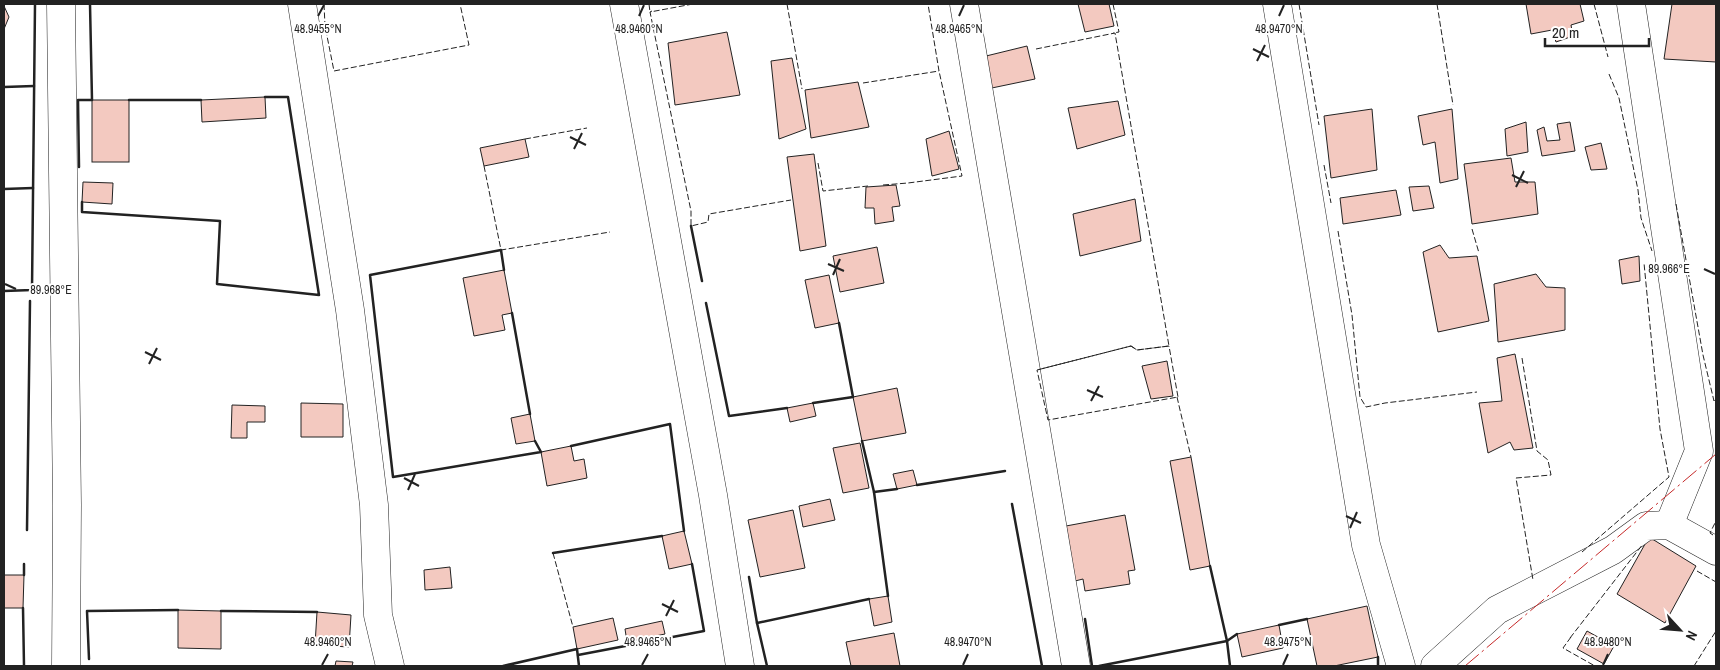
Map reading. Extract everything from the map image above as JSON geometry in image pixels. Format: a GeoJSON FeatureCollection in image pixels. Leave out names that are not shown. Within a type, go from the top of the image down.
{"type":"FeatureCollection","features":[{"type":"Feature","properties":{"kind":"street"},"geometry":{"type":"LineString","coordinates":[[61,4],[67,505],[66,666]]}},
{"type":"Feature","properties":{"kind":"street"},"geometry":{"type":"LineString","coordinates":[[302,4],[350,310],[374,505],[378,616],[390,666]]}},
{"type":"Feature","properties":{"kind":"street"},"geometry":{"type":"LineString","coordinates":[[624,4],[713,495],[740,666]]}},
{"type":"Feature","properties":{"kind":"street"},"geometry":{"type":"LineString","coordinates":[[964,4],[1076,666]]}},
{"type":"Feature","properties":{"kind":"street"},"geometry":{"type":"LineString","coordinates":[[1278,4],[1366,545],[1401,666]]}},
{"type":"Feature","properties":{"kind":"street"},"geometry":{"type":"LineString","coordinates":[[1631,4],[1700,451],[1669,525]]}},
{"type":"Feature","properties":{"kind":"street"},"geometry":{"type":"LineString","coordinates":[[1435,666],[1497,610],[1613,550],[1646,526],[1669,525],[1716,551]]}},
{"type":"Feature","properties":{"kind":"building"},"geometry":{"type":"Polygon","coordinates":[[[1078,4],[1109,4],[1114,26],[1085,32],[1078,4]]]}},
{"type":"Feature","properties":{"kind":"building"},"geometry":{"type":"Polygon","coordinates":[[[1526,4],[1580,4],[1584,21],[1571,25],[1573,36],[1556,42],[1552,30],[1531,34],[1526,4]]]}},
{"type":"Feature","properties":{"kind":"building"},"geometry":{"type":"Polygon","coordinates":[[[1672,4],[1716,4],[1716,62],[1664,59],[1672,4]]]}},
{"type":"Feature","properties":{"kind":"building"},"geometry":{"type":"Polygon","coordinates":[[[4,6],[9,17],[4,29],[4,6]]]}},
{"type":"Feature","properties":{"kind":"building"},"geometry":{"type":"Polygon","coordinates":[[[727,32],[740,95],[675,105],[668,43],[727,32]]]}},
{"type":"Feature","properties":{"kind":"building"},"geometry":{"type":"Polygon","coordinates":[[[1027,46],[1035,79],[987,89],[982,57],[1027,46]]]}},
{"type":"Feature","properties":{"kind":"building"},"geometry":{"type":"Polygon","coordinates":[[[792,58],[806,129],[779,139],[771,61],[792,58]]]}},
{"type":"Feature","properties":{"kind":"building"},"geometry":{"type":"Polygon","coordinates":[[[858,82],[869,127],[811,138],[805,90],[858,82]]]}},
{"type":"Feature","properties":{"kind":"building"},"geometry":{"type":"Polygon","coordinates":[[[265,97],[266,118],[202,122],[201,100],[265,97]]]}},
{"type":"Feature","properties":{"kind":"building"},"geometry":{"type":"Polygon","coordinates":[[[92,100],[129,100],[129,162],[92,162],[92,100]]]}},
{"type":"Feature","properties":{"kind":"building"},"geometry":{"type":"Polygon","coordinates":[[[1118,101],[1125,135],[1077,149],[1068,108],[1118,101]]]}},
{"type":"Feature","properties":{"kind":"building"},"geometry":{"type":"Polygon","coordinates":[[[1372,109],[1377,170],[1331,178],[1324,116],[1372,109]]]}},
{"type":"Feature","properties":{"kind":"building"},"geometry":{"type":"Polygon","coordinates":[[[1452,109],[1458,179],[1440,183],[1435,142],[1423,145],[1418,116],[1452,109]]]}},
{"type":"Feature","properties":{"kind":"building"},"geometry":{"type":"Polygon","coordinates":[[[1526,122],[1528,152],[1507,156],[1505,129],[1526,122]]]}},
{"type":"Feature","properties":{"kind":"building"},"geometry":{"type":"Polygon","coordinates":[[[1570,122],[1575,151],[1542,156],[1537,130],[1544,127],[1547,141],[1560,140],[1557,124],[1570,122]]]}},
{"type":"Feature","properties":{"kind":"building"},"geometry":{"type":"Polygon","coordinates":[[[949,131],[959,169],[932,176],[926,139],[949,131]]]}},
{"type":"Feature","properties":{"kind":"building"},"geometry":{"type":"Polygon","coordinates":[[[525,139],[529,157],[484,166],[480,148],[525,139]]]}},
{"type":"Feature","properties":{"kind":"building"},"geometry":{"type":"Polygon","coordinates":[[[1601,143],[1607,169],[1591,170],[1585,147],[1601,143]]]}},
{"type":"Feature","properties":{"kind":"building"},"geometry":{"type":"Polygon","coordinates":[[[814,154],[826,246],[800,251],[787,157],[814,154]]]}},
{"type":"Feature","properties":{"kind":"building"},"geometry":{"type":"Polygon","coordinates":[[[1511,158],[1515,182],[1535,182],[1538,214],[1472,224],[1464,164],[1511,158]]]}},
{"type":"Feature","properties":{"kind":"building"},"geometry":{"type":"Polygon","coordinates":[[[83,182],[113,183],[112,204],[82,202],[83,182]]]}},
{"type":"Feature","properties":{"kind":"building"},"geometry":{"type":"Polygon","coordinates":[[[896,185],[900,206],[892,207],[894,221],[875,224],[874,208],[865,208],[866,187],[896,185]]]}},
{"type":"Feature","properties":{"kind":"building"},"geometry":{"type":"Polygon","coordinates":[[[1429,186],[1434,208],[1413,211],[1409,187],[1429,186]]]}},
{"type":"Feature","properties":{"kind":"building"},"geometry":{"type":"Polygon","coordinates":[[[1396,190],[1401,215],[1343,224],[1340,198],[1396,190]]]}},
{"type":"Feature","properties":{"kind":"building"},"geometry":{"type":"Polygon","coordinates":[[[1135,199],[1141,241],[1080,256],[1073,214],[1135,199]]]}},
{"type":"Feature","properties":{"kind":"building"},"geometry":{"type":"Polygon","coordinates":[[[1440,245],[1449,258],[1477,256],[1489,321],[1438,332],[1423,252],[1440,245]]]}},
{"type":"Feature","properties":{"kind":"building"},"geometry":{"type":"Polygon","coordinates":[[[877,247],[884,283],[840,292],[833,256],[877,247]]]}},
{"type":"Feature","properties":{"kind":"building"},"geometry":{"type":"Polygon","coordinates":[[[1639,256],[1640,281],[1622,284],[1619,260],[1639,256]]]}},
{"type":"Feature","properties":{"kind":"building"},"geometry":{"type":"Polygon","coordinates":[[[504,270],[512,313],[502,315],[505,330],[474,336],[463,278],[504,270]]]}},
{"type":"Feature","properties":{"kind":"building"},"geometry":{"type":"Polygon","coordinates":[[[1536,274],[1546,287],[1565,288],[1565,330],[1498,342],[1494,284],[1536,274]]]}},
{"type":"Feature","properties":{"kind":"building"},"geometry":{"type":"Polygon","coordinates":[[[829,275],[839,323],[815,328],[805,280],[829,275]]]}},
{"type":"Feature","properties":{"kind":"building"},"geometry":{"type":"Polygon","coordinates":[[[1515,354],[1533,448],[1514,450],[1510,442],[1488,453],[1479,403],[1502,401],[1497,358],[1515,354]]]}},
{"type":"Feature","properties":{"kind":"building"},"geometry":{"type":"Polygon","coordinates":[[[1167,361],[1173,396],[1151,399],[1142,366],[1167,361]]]}},
{"type":"Feature","properties":{"kind":"building"},"geometry":{"type":"Polygon","coordinates":[[[897,388],[906,433],[862,441],[853,397],[897,388]]]}},
{"type":"Feature","properties":{"kind":"building"},"geometry":{"type":"Polygon","coordinates":[[[301,403],[343,404],[343,437],[301,437],[301,403]]]}},
{"type":"Feature","properties":{"kind":"building"},"geometry":{"type":"Polygon","coordinates":[[[813,403],[816,416],[790,422],[787,408],[813,403]]]}},
{"type":"Feature","properties":{"kind":"building"},"geometry":{"type":"Polygon","coordinates":[[[232,405],[265,406],[265,422],[247,422],[247,438],[231,438],[232,405]]]}},
{"type":"Feature","properties":{"kind":"building"},"geometry":{"type":"Polygon","coordinates":[[[530,414],[535,441],[516,444],[511,418],[530,414]]]}},
{"type":"Feature","properties":{"kind":"building"},"geometry":{"type":"Polygon","coordinates":[[[860,443],[869,488],[843,493],[833,448],[860,443]]]}},
{"type":"Feature","properties":{"kind":"building"},"geometry":{"type":"Polygon","coordinates":[[[571,446],[574,461],[584,459],[587,478],[547,486],[541,452],[571,446]]]}},
{"type":"Feature","properties":{"kind":"building"},"geometry":{"type":"Polygon","coordinates":[[[1191,457],[1210,566],[1190,570],[1170,461],[1191,457]]]}},
{"type":"Feature","properties":{"kind":"building"},"geometry":{"type":"Polygon","coordinates":[[[913,470],[917,485],[897,489],[893,474],[913,470]]]}},
{"type":"Feature","properties":{"kind":"building"},"geometry":{"type":"Polygon","coordinates":[[[830,499],[835,520],[803,527],[799,506],[830,499]]]}},
{"type":"Feature","properties":{"kind":"building"},"geometry":{"type":"Polygon","coordinates":[[[793,510],[805,568],[760,577],[748,520],[793,510]]]}},
{"type":"Feature","properties":{"kind":"building"},"geometry":{"type":"Polygon","coordinates":[[[1125,515],[1135,570],[1128,571],[1130,584],[1085,591],[1083,579],[1075,581],[1066,526],[1125,515]]]}},
{"type":"Feature","properties":{"kind":"building"},"geometry":{"type":"Polygon","coordinates":[[[684,531],[692,564],[669,569],[662,536],[684,531]]]}},
{"type":"Feature","properties":{"kind":"building"},"geometry":{"type":"Polygon","coordinates":[[[1649,537],[1696,566],[1665,623],[1617,594],[1649,537]]]}},
{"type":"Feature","properties":{"kind":"building"},"geometry":{"type":"Polygon","coordinates":[[[450,567],[452,588],[425,590],[424,570],[450,567]]]}},
{"type":"Feature","properties":{"kind":"building"},"geometry":{"type":"Polygon","coordinates":[[[4,575],[24,575],[23,608],[4,608],[4,575]]]}},
{"type":"Feature","properties":{"kind":"building"},"geometry":{"type":"Polygon","coordinates":[[[888,596],[892,622],[874,626],[869,599],[888,596]]]}},
{"type":"Feature","properties":{"kind":"building"},"geometry":{"type":"Polygon","coordinates":[[[1367,606],[1378,657],[1334,666],[1317,666],[1307,619],[1367,606]]]}},
{"type":"Feature","properties":{"kind":"building"},"geometry":{"type":"Polygon","coordinates":[[[178,610],[221,611],[221,649],[178,648],[178,610]]]}},
{"type":"Feature","properties":{"kind":"building"},"geometry":{"type":"Polygon","coordinates":[[[317,612],[351,615],[349,647],[315,645],[317,612]]]}},
{"type":"Feature","properties":{"kind":"building"},"geometry":{"type":"Polygon","coordinates":[[[613,618],[618,640],[577,649],[573,627],[613,618]]]}},
{"type":"Feature","properties":{"kind":"building"},"geometry":{"type":"Polygon","coordinates":[[[662,621],[665,634],[627,642],[625,629],[662,621]]]}},
{"type":"Feature","properties":{"kind":"building"},"geometry":{"type":"Polygon","coordinates":[[[1279,625],[1283,648],[1242,657],[1237,634],[1279,625]]]}},
{"type":"Feature","properties":{"kind":"building"},"geometry":{"type":"Polygon","coordinates":[[[1587,631],[1614,646],[1604,664],[1577,649],[1587,631]]]}},
{"type":"Feature","properties":{"kind":"building"},"geometry":{"type":"Polygon","coordinates":[[[894,633],[900,666],[851,666],[846,642],[894,633]]]}},
{"type":"Feature","properties":{"kind":"building"},"geometry":{"type":"Polygon","coordinates":[[[336,661],[353,662],[352,666],[335,666],[336,661]]]}},
{"type":"Feature","properties":{"kind":"fence"},"geometry":{"type":"LineString","coordinates":[[324,4],[325,26],[334,71],[469,45],[460,4]]}},
{"type":"Feature","properties":{"kind":"fence"},"geometry":{"type":"LineString","coordinates":[[649,4],[650,12],[652,11]]}},
{"type":"Feature","properties":{"kind":"fence"},"geometry":{"type":"LineString","coordinates":[[693,4],[650,12],[691,211],[691,226],[708,222],[709,214],[791,200]]}},
{"type":"Feature","properties":{"kind":"fence"},"geometry":{"type":"LineString","coordinates":[[787,4],[802,89]]}},
{"type":"Feature","properties":{"kind":"fence"},"geometry":{"type":"LineString","coordinates":[[863,83],[939,71],[928,4]]}},
{"type":"Feature","properties":{"kind":"fence"},"geometry":{"type":"LineString","coordinates":[[1113,4],[1119,32],[1113,33]]}},
{"type":"Feature","properties":{"kind":"fence"},"geometry":{"type":"LineString","coordinates":[[1299,4],[1319,125]]}},
{"type":"Feature","properties":{"kind":"fence"},"geometry":{"type":"LineString","coordinates":[[1437,4],[1453,105]]}},
{"type":"Feature","properties":{"kind":"fence"},"geometry":{"type":"LineString","coordinates":[[1594,4],[1608,57]]}},
{"type":"Feature","properties":{"kind":"fence"},"geometry":{"type":"LineString","coordinates":[[1036,49],[1115,33],[1169,346],[1137,350],[1131,346],[1037,370]]}},
{"type":"Feature","properties":{"kind":"fence"},"geometry":{"type":"LineString","coordinates":[[883,185],[962,176],[939,71]]}},
{"type":"Feature","properties":{"kind":"fence"},"geometry":{"type":"LineString","coordinates":[[1609,74],[1619,98],[1638,190],[1641,218],[1652,251]]}},
{"type":"Feature","properties":{"kind":"fence"},"geometry":{"type":"LineString","coordinates":[[525,139],[587,128]]}},
{"type":"Feature","properties":{"kind":"fence"},"geometry":{"type":"LineString","coordinates":[[818,163],[823,191],[868,186]]}},
{"type":"Feature","properties":{"kind":"fence"},"geometry":{"type":"LineString","coordinates":[[1324,165],[1331,203]]}},
{"type":"Feature","properties":{"kind":"fence"},"geometry":{"type":"LineString","coordinates":[[484,166],[501,250],[610,232]]}},
{"type":"Feature","properties":{"kind":"fence"},"geometry":{"type":"LineString","coordinates":[[1676,204],[1703,355],[1714,401],[1716,399]]}},
{"type":"Feature","properties":{"kind":"fence"},"geometry":{"type":"LineString","coordinates":[[1472,229],[1479,253]]}},
{"type":"Feature","properties":{"kind":"fence"},"geometry":{"type":"LineString","coordinates":[[1338,231],[1352,315],[1360,397],[1366,407],[1477,392]]}},
{"type":"Feature","properties":{"kind":"fence"},"geometry":{"type":"LineString","coordinates":[[1582,552],[1669,477],[1660,429],[1644,263]]}},
{"type":"Feature","properties":{"kind":"fence"},"geometry":{"type":"LineString","coordinates":[[1131,346],[1137,350],[1169,346],[1178,397],[1048,420],[1037,370],[1131,346]]}},
{"type":"Feature","properties":{"kind":"fence"},"geometry":{"type":"LineString","coordinates":[[1522,358],[1537,451],[1548,460],[1551,475],[1516,478],[1533,580]]}},
{"type":"Feature","properties":{"kind":"fence"},"geometry":{"type":"LineString","coordinates":[[1177,397],[1191,457]]}},
{"type":"Feature","properties":{"kind":"fence"},"geometry":{"type":"LineString","coordinates":[[1713,535],[1710,533],[1716,521]]}},
{"type":"Feature","properties":{"kind":"fence"},"geometry":{"type":"LineString","coordinates":[[1570,638],[1643,544]]}},
{"type":"Feature","properties":{"kind":"fence"},"geometry":{"type":"LineString","coordinates":[[553,553],[573,627]]}},
{"type":"Feature","properties":{"kind":"fence"},"geometry":{"type":"LineString","coordinates":[[1697,571],[1716,582]]}},
{"type":"Feature","properties":{"kind":"fence"},"geometry":{"type":"LineString","coordinates":[[1694,666],[1716,631]]}},
{"type":"Feature","properties":{"kind":"fence"},"geometry":{"type":"LineString","coordinates":[[1571,637],[1563,648],[1595,666]]}},
{"type":"Feature","properties":{"kind":"wall"},"geometry":{"type":"LineString","coordinates":[[4,291],[32,290],[35,4]]}},
{"type":"Feature","properties":{"kind":"wall"},"geometry":{"type":"LineString","coordinates":[[79,167],[78,100],[92,100],[90,4]]}},
{"type":"Feature","properties":{"kind":"wall"},"geometry":{"type":"LineString","coordinates":[[4,87],[34,86]]}},
{"type":"Feature","properties":{"kind":"wall"},"geometry":{"type":"LineString","coordinates":[[82,202],[82,212],[220,221],[217,284],[319,295],[288,97],[265,97]]}},
{"type":"Feature","properties":{"kind":"wall"},"geometry":{"type":"LineString","coordinates":[[129,100],[201,100]]}},
{"type":"Feature","properties":{"kind":"wall"},"geometry":{"type":"LineString","coordinates":[[4,189],[33,188]]}},
{"type":"Feature","properties":{"kind":"wall"},"geometry":{"type":"LineString","coordinates":[[691,226],[702,281]]}},
{"type":"Feature","properties":{"kind":"wall"},"geometry":{"type":"LineString","coordinates":[[504,270],[501,250],[370,275],[393,477],[541,452],[535,441]]}},
{"type":"Feature","properties":{"kind":"wall"},"geometry":{"type":"LineString","coordinates":[[27,530],[30,301]]}},
{"type":"Feature","properties":{"kind":"wall"},"geometry":{"type":"LineString","coordinates":[[706,303],[729,416],[787,408]]}},
{"type":"Feature","properties":{"kind":"wall"},"geometry":{"type":"LineString","coordinates":[[512,313],[530,414]]}},
{"type":"Feature","properties":{"kind":"wall"},"geometry":{"type":"LineString","coordinates":[[813,403],[853,397],[839,323]]}},
{"type":"Feature","properties":{"kind":"wall"},"geometry":{"type":"LineString","coordinates":[[571,446],[670,424],[684,531]]}},
{"type":"Feature","properties":{"kind":"wall"},"geometry":{"type":"LineString","coordinates":[[862,441],[874,492],[888,596]]}},
{"type":"Feature","properties":{"kind":"wall"},"geometry":{"type":"LineString","coordinates":[[917,485],[1005,471]]}},
{"type":"Feature","properties":{"kind":"wall"},"geometry":{"type":"LineString","coordinates":[[874,492],[897,489]]}},
{"type":"Feature","properties":{"kind":"wall"},"geometry":{"type":"LineString","coordinates":[[1012,504],[1042,666]]}},
{"type":"Feature","properties":{"kind":"wall"},"geometry":{"type":"LineString","coordinates":[[553,553],[662,536]]}},
{"type":"Feature","properties":{"kind":"wall"},"geometry":{"type":"LineString","coordinates":[[24,564],[24,575]]}},
{"type":"Feature","properties":{"kind":"wall"},"geometry":{"type":"LineString","coordinates":[[578,655],[704,631],[692,564]]}},
{"type":"Feature","properties":{"kind":"wall"},"geometry":{"type":"LineString","coordinates":[[1210,566],[1227,641],[1230,666]]}},
{"type":"Feature","properties":{"kind":"wall"},"geometry":{"type":"LineString","coordinates":[[749,577],[767,666]]}},
{"type":"Feature","properties":{"kind":"wall"},"geometry":{"type":"LineString","coordinates":[[757,623],[869,599]]}},
{"type":"Feature","properties":{"kind":"wall"},"geometry":{"type":"LineString","coordinates":[[23,608],[24,666]]}},
{"type":"Feature","properties":{"kind":"wall"},"geometry":{"type":"LineString","coordinates":[[89,659],[87,611],[178,610]]}},
{"type":"Feature","properties":{"kind":"wall"},"geometry":{"type":"LineString","coordinates":[[221,611],[317,612]]}},
{"type":"Feature","properties":{"kind":"wall"},"geometry":{"type":"LineString","coordinates":[[1085,619],[1092,666]]}},
{"type":"Feature","properties":{"kind":"wall"},"geometry":{"type":"LineString","coordinates":[[1279,625],[1307,619]]}},
{"type":"Feature","properties":{"kind":"wall"},"geometry":{"type":"LineString","coordinates":[[1099,666],[1227,641],[1237,634]]}},
{"type":"Feature","properties":{"kind":"wall"},"geometry":{"type":"LineString","coordinates":[[503,666],[577,649],[579,666]]}},
{"type":"Feature","properties":{"kind":"wall"},"geometry":{"type":"LineString","coordinates":[[1378,657],[1378,666]]}},
{"type":"Feature","properties":{"kind":"power"},"geometry":{"type":"LineString","coordinates":[[1465,666],[1716,454]]}}]}
